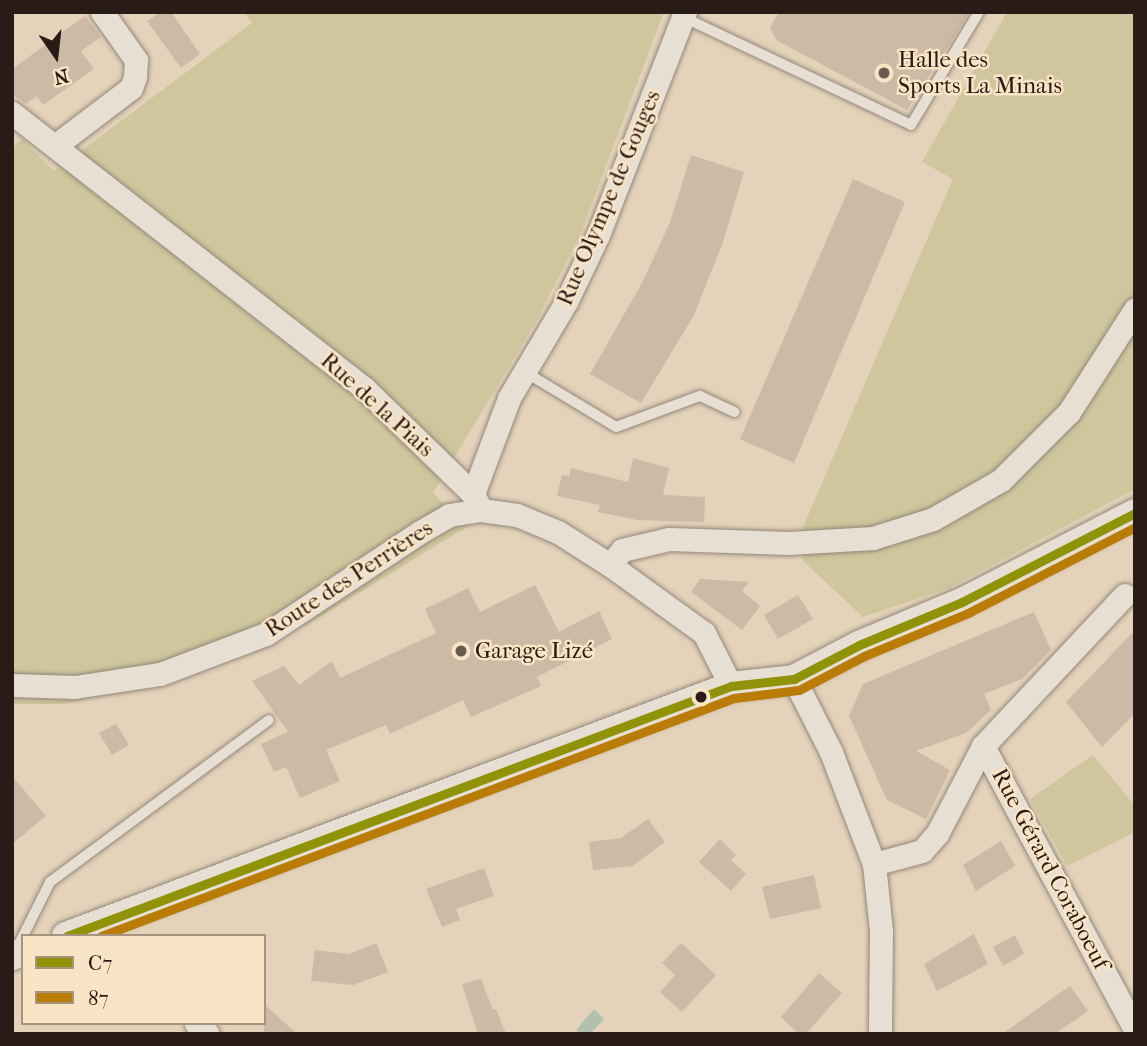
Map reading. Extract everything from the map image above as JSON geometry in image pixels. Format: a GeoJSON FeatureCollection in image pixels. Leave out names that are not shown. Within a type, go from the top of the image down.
{"type":"FeatureCollection","features":[{"type":"Feature","properties":{"kind":"street"},"geometry":{"type":"LineString","coordinates":[[56,145],[131,88],[135,77],[136,61],[102,12]]}},
{"type":"Feature","properties":{"kind":"street","name":"Rue Olympe de Gouges"},"geometry":{"type":"LineString","coordinates":[[477,502],[509,398],[566,302],[598,235],[684,15]]}},
{"type":"Feature","properties":{"kind":"street","name":"Rue de la Piais"},"geometry":{"type":"LineString","coordinates":[[12,113],[364,388],[477,502]]}},
{"type":"Feature","properties":{"kind":"street"},"geometry":{"type":"LineString","coordinates":[[610,565],[622,550],[669,539],[789,542],[873,538],[933,519],[1001,480],[1069,412],[1135,309]]}},
{"type":"Feature","properties":{"kind":"street"},"geometry":{"type":"LineString","coordinates":[[477,502],[517,514],[558,532],[610,565],[704,634],[732,686]]}},
{"type":"Feature","properties":{"kind":"street","name":"Route des Perrières"},"geometry":{"type":"LineString","coordinates":[[12,685],[75,687],[160,674],[266,634],[419,532],[477,502]]}},
{"type":"Feature","properties":{"kind":"street"},"geometry":{"type":"LineString","coordinates":[[77,934],[99,930],[732,686],[794,679],[859,645],[962,602],[1135,513]]}},
{"type":"Feature","properties":{"kind":"street","name":"Rue Gérard Coraboeuf"},"geometry":{"type":"LineString","coordinates":[[874,864],[922,851],[937,834],[983,746],[1125,595]]}},
{"type":"Feature","properties":{"kind":"street"},"geometry":{"type":"LineString","coordinates":[[794,679],[831,752],[874,864],[881,931],[880,1034]]}},
{"type":"Feature","properties":{"kind":"street","name":"Rue Gérard Coraboeuf"},"geometry":{"type":"LineString","coordinates":[[983,746],[1135,1030]]}},
{"type":"Feature","properties":{"kind":"lane"},"geometry":{"type":"LineString","coordinates":[[684,15],[911,125],[979,12]]}},
{"type":"Feature","properties":{"kind":"lane"},"geometry":{"type":"LineString","coordinates":[[525,372],[616,427],[700,396],[735,412]]}},
{"type":"Feature","properties":{"kind":"lane"},"geometry":{"type":"LineString","coordinates":[[22,934],[50,882],[269,720]]}},
{"type":"Feature","properties":{"kind":"shaded area"},"geometry":{"type":"Polygon","coordinates":[[[244,12],[664,12],[580,235],[537,320],[433,493],[468,526],[307,625],[203,669],[65,704],[12,704],[12,148],[22,139],[54,171],[252,23],[244,12]]]}},
{"type":"Feature","properties":{"kind":"shaded area"},"geometry":{"type":"Polygon","coordinates":[[[1007,12],[1135,12],[1135,489],[949,588],[863,617],[803,561],[803,527],[953,179],[922,162],[1007,12]]]}},
{"type":"Feature","properties":{"kind":"shaded area"},"geometry":{"type":"Polygon","coordinates":[[[1093,755],[1135,806],[1135,832],[1067,866],[1030,799],[1093,755]]]}},
{"type":"Feature","properties":{"kind":"shaded area"},"geometry":{"type":"Polygon","coordinates":[[[594,1009],[604,1019],[590,1034],[581,1034],[576,1030],[594,1009]]]}},
{"type":"Feature","properties":{"kind":"building"},"geometry":{"type":"Polygon","coordinates":[[[161,12],[171,12],[200,54],[181,68],[147,21],[161,12]]]}},
{"type":"Feature","properties":{"kind":"building","name":"Halle des Sports La Minais"},"geometry":{"type":"Polygon","coordinates":[[[779,12],[970,12],[907,110],[776,40],[770,27],[779,12]]]}},
{"type":"Feature","properties":{"kind":"building"},"geometry":{"type":"Polygon","coordinates":[[[85,16],[101,37],[81,51],[94,69],[43,105],[37,96],[26,104],[12,94],[12,69],[85,16]]]}},
{"type":"Feature","properties":{"kind":"building"},"geometry":{"type":"Polygon","coordinates":[[[691,155],[744,172],[723,242],[694,315],[641,403],[590,374],[643,281],[670,222],[691,155]]]}},
{"type":"Feature","properties":{"kind":"building"},"geometry":{"type":"Polygon","coordinates":[[[853,179],[905,202],[794,463],[740,439],[853,179]]]}},
{"type":"Feature","properties":{"kind":"building"},"geometry":{"type":"Polygon","coordinates":[[[633,458],[669,468],[663,495],[705,497],[704,522],[637,520],[598,512],[600,505],[557,496],[562,475],[569,476],[571,468],[628,482],[633,458]]]}},
{"type":"Feature","properties":{"kind":"building"},"geometry":{"type":"Polygon","coordinates":[[[700,579],[749,582],[742,591],[760,606],[742,630],[691,592],[700,579]]]}},
{"type":"Feature","properties":{"kind":"building"},"geometry":{"type":"Polygon","coordinates":[[[535,585],[559,632],[599,611],[612,639],[537,677],[541,686],[471,717],[463,700],[390,734],[386,725],[326,750],[340,781],[300,798],[286,767],[274,772],[261,744],[288,732],[252,681],[284,666],[299,685],[332,661],[340,678],[436,633],[425,609],[468,588],[480,612],[535,585]]]}},
{"type":"Feature","properties":{"kind":"building"},"geometry":{"type":"Polygon","coordinates":[[[798,595],[813,619],[778,639],[764,615],[798,595]]]}},
{"type":"Feature","properties":{"kind":"building"},"geometry":{"type":"Polygon","coordinates":[[[1034,612],[1051,650],[1022,679],[984,694],[991,710],[966,733],[916,751],[950,770],[926,819],[887,800],[849,716],[863,684],[1034,612]]]}},
{"type":"Feature","properties":{"kind":"building"},"geometry":{"type":"Polygon","coordinates":[[[1135,630],[1135,713],[1102,747],[1066,702],[1135,630]]]}},
{"type":"Feature","properties":{"kind":"building"},"geometry":{"type":"Polygon","coordinates":[[[116,724],[129,745],[112,755],[99,733],[116,724]]]}},
{"type":"Feature","properties":{"kind":"building"},"geometry":{"type":"Polygon","coordinates":[[[12,776],[46,816],[12,844],[12,776]]]}},
{"type":"Feature","properties":{"kind":"building"},"geometry":{"type":"Polygon","coordinates":[[[648,819],[665,842],[632,866],[593,870],[589,842],[621,838],[648,819]]]}},
{"type":"Feature","properties":{"kind":"building"},"geometry":{"type":"Polygon","coordinates":[[[720,839],[736,855],[731,860],[746,874],[731,891],[699,862],[720,839]]]}},
{"type":"Feature","properties":{"kind":"building"},"geometry":{"type":"Polygon","coordinates":[[[1001,841],[1015,866],[976,891],[963,865],[1001,841]]]}},
{"type":"Feature","properties":{"kind":"building"},"geometry":{"type":"Polygon","coordinates":[[[484,868],[494,896],[456,909],[460,920],[442,927],[426,889],[484,868]]]}},
{"type":"Feature","properties":{"kind":"building"},"geometry":{"type":"Polygon","coordinates":[[[814,875],[821,908],[770,919],[762,887],[814,875]]]}},
{"type":"Feature","properties":{"kind":"building"},"geometry":{"type":"Polygon","coordinates":[[[974,934],[988,964],[937,991],[924,964],[974,934]]]}},
{"type":"Feature","properties":{"kind":"building"},"geometry":{"type":"Polygon","coordinates":[[[1015,935],[1024,954],[1003,966],[993,947],[1015,935]]]}},
{"type":"Feature","properties":{"kind":"building"},"geometry":{"type":"Polygon","coordinates":[[[376,943],[388,972],[353,985],[311,981],[315,950],[349,954],[376,943]]]}},
{"type":"Feature","properties":{"kind":"building"},"geometry":{"type":"Polygon","coordinates":[[[681,943],[716,975],[682,1012],[660,992],[675,975],[662,963],[681,943]]]}},
{"type":"Feature","properties":{"kind":"building"},"geometry":{"type":"Polygon","coordinates":[[[819,973],[842,993],[806,1034],[799,1034],[781,1017],[819,973]]]}},
{"type":"Feature","properties":{"kind":"building"},"geometry":{"type":"Polygon","coordinates":[[[481,979],[506,1034],[478,1034],[462,984],[481,979]]]}},
{"type":"Feature","properties":{"kind":"building"},"geometry":{"type":"Polygon","coordinates":[[[1070,986],[1088,1011],[1055,1034],[1002,1034],[1070,986]]]}},
{"type":"Feature","properties":{"kind":"building"},"geometry":{"type":"Polygon","coordinates":[[[266,1006],[297,1034],[264,1034],[266,1006]]]}},
{"type":"Feature","properties":{"kind":"transit line","name":"C7"},"geometry":{"type":"LineString","coordinates":[[72,934],[731,686],[794,679],[859,645],[962,602],[1135,513]]}},
{"type":"Feature","properties":{"kind":"transit line","name":"87"},"geometry":{"type":"LineString","coordinates":[[106,934],[734,698],[799,690],[864,656],[968,613],[1135,527]]}},
{"type":"Feature","properties":{"kind":"place","name":"Halle des Sports La Minais"},"geometry":{"type":"Point","coordinates":[884,73]}},
{"type":"Feature","properties":{"kind":"place","name":"Garage Lizé"},"geometry":{"type":"Point","coordinates":[461,651]}}]}
